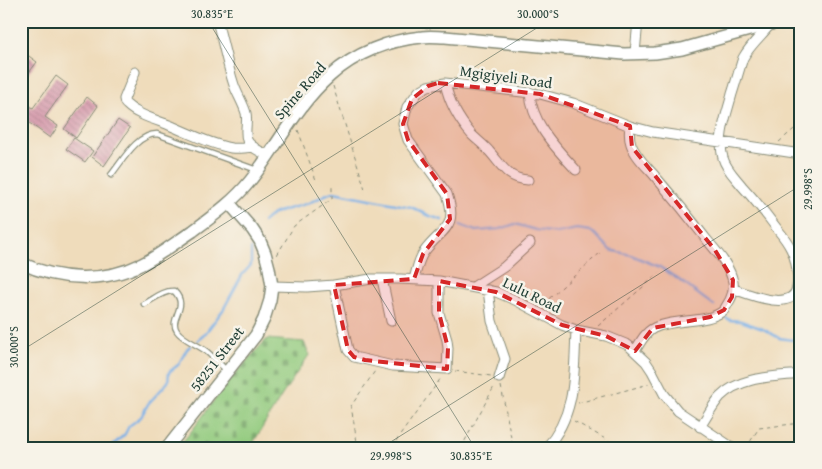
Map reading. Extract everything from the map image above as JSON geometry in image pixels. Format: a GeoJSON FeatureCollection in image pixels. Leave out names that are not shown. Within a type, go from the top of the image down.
{"type":"FeatureCollection","features":[{"type":"Feature","properties":{"kind":"street"},"geometry":{"type":"LineString","coordinates":[[217,21],[235,87],[245,109],[247,140],[254,148],[268,156]]}},
{"type":"Feature","properties":{"kind":"street"},"geometry":{"type":"LineString","coordinates":[[635,53],[638,21]]}},
{"type":"Feature","properties":{"kind":"street","name":"Spine Road"},"geometry":{"type":"LineString","coordinates":[[21,262],[62,276],[91,277],[109,275],[140,265],[158,255],[204,223],[242,190],[258,171],[294,118],[330,76],[353,58],[400,40],[445,37],[570,50],[624,54],[655,53],[682,50],[778,22],[798,21]]}},
{"type":"Feature","properties":{"kind":"street"},"geometry":{"type":"LineString","coordinates":[[734,289],[757,297],[785,300],[794,295],[797,289],[794,258],[791,249],[767,214],[730,171],[723,157],[721,142],[726,114],[743,58],[770,25]]}},
{"type":"Feature","properties":{"kind":"street"},"geometry":{"type":"LineString","coordinates":[[135,72],[124,99],[129,107],[162,123],[215,144],[240,149],[254,148]]}},
{"type":"Feature","properties":{"kind":"street"},"geometry":{"type":"LineString","coordinates":[[445,83],[447,93],[464,125],[488,150],[500,166],[521,180],[528,180]]}},
{"type":"Feature","properties":{"kind":"street","name":"Mgigiyeli Road"},"geometry":{"type":"LineString","coordinates":[[414,279],[423,254],[446,228],[451,211],[447,194],[408,140],[403,124],[407,107],[419,91],[428,86],[445,83],[530,92],[573,103],[630,126],[652,132],[801,154]]}},
{"type":"Feature","properties":{"kind":"street"},"geometry":{"type":"LineString","coordinates":[[530,92],[532,106],[542,127],[552,143],[576,170]]}},
{"type":"Feature","properties":{"kind":"street"},"geometry":{"type":"LineString","coordinates":[[630,126],[632,147],[715,250],[730,273],[734,289],[732,297],[724,310],[710,317],[673,322],[653,328],[648,331],[635,351]]}},
{"type":"Feature","properties":{"kind":"street","name":"58251 Street"},"geometry":{"type":"LineString","coordinates":[[167,448],[256,335],[270,300],[272,286],[269,268],[260,241],[229,203]]}},
{"type":"Feature","properties":{"kind":"street"},"geometry":{"type":"LineString","coordinates":[[473,287],[504,267],[530,243]]}},
{"type":"Feature","properties":{"kind":"street"},"geometry":{"type":"LineString","coordinates":[[382,279],[391,321]]}},
{"type":"Feature","properties":{"kind":"street","name":"Lulu Road"},"geometry":{"type":"LineString","coordinates":[[272,286],[307,287],[382,279],[414,279],[439,281],[496,292],[562,325],[606,336],[628,345],[646,362],[664,394],[678,411],[733,448]]}},
{"type":"Feature","properties":{"kind":"street"},"geometry":{"type":"LineString","coordinates":[[334,285],[345,338],[350,353],[354,357],[393,366],[447,370],[448,340],[439,313],[439,281]]}},
{"type":"Feature","properties":{"kind":"street"},"geometry":{"type":"LineString","coordinates":[[488,290],[492,321],[505,359],[499,378]]}},
{"type":"Feature","properties":{"kind":"street"},"geometry":{"type":"LineString","coordinates":[[546,448],[556,435],[570,405],[576,330]]}},
{"type":"Feature","properties":{"kind":"street"},"geometry":{"type":"LineString","coordinates":[[700,426],[720,397],[739,384],[801,374]]}},
{"type":"Feature","properties":{"kind":"lane"},"geometry":{"type":"LineString","coordinates":[[111,175],[136,143],[148,135],[154,134],[258,171]]}},
{"type":"Feature","properties":{"kind":"lane"},"geometry":{"type":"LineString","coordinates":[[144,304],[165,292],[174,291],[181,304],[176,319],[176,330],[180,335],[207,352],[227,371]]}},
{"type":"Feature","properties":{"kind":"path"},"geometry":{"type":"LineString","coordinates":[[330,76],[365,189]]}},
{"type":"Feature","properties":{"kind":"path"},"geometry":{"type":"LineString","coordinates":[[294,118],[316,180]]}},
{"type":"Feature","properties":{"kind":"path"},"geometry":{"type":"LineString","coordinates":[[770,150],[801,122]]}},
{"type":"Feature","properties":{"kind":"path"},"geometry":{"type":"LineString","coordinates":[[269,268],[294,226],[332,199],[332,186]]}},
{"type":"Feature","properties":{"kind":"path"},"geometry":{"type":"LineString","coordinates":[[535,311],[601,252]]}},
{"type":"Feature","properties":{"kind":"path"},"geometry":{"type":"LineString","coordinates":[[590,333],[659,273]]}},
{"type":"Feature","properties":{"kind":"path"},"geometry":{"type":"LineString","coordinates":[[358,448],[352,406],[380,363]]}},
{"type":"Feature","properties":{"kind":"path"},"geometry":{"type":"LineString","coordinates":[[391,448],[447,370],[499,378]]}},
{"type":"Feature","properties":{"kind":"path"},"geometry":{"type":"LineString","coordinates":[[461,448],[499,378]]}},
{"type":"Feature","properties":{"kind":"path"},"geometry":{"type":"LineString","coordinates":[[499,378],[513,448]]}},
{"type":"Feature","properties":{"kind":"path"},"geometry":{"type":"LineString","coordinates":[[570,405],[657,381]]}},
{"type":"Feature","properties":{"kind":"path"},"geometry":{"type":"LineString","coordinates":[[566,416],[621,448]]}},
{"type":"Feature","properties":{"kind":"path"},"geometry":{"type":"LineString","coordinates":[[746,448],[759,428],[801,423]]}},
{"type":"Feature","properties":{"kind":"highlighted area"},"geometry":{"type":"Polygon","coordinates":[[[438,83],[540,94],[630,126],[632,147],[715,250],[733,280],[732,297],[724,310],[710,317],[653,328],[635,351],[606,336],[562,325],[496,292],[439,281],[439,313],[448,348],[447,369],[365,360],[354,357],[348,350],[334,285],[414,279],[423,254],[450,219],[447,194],[408,140],[403,124],[412,99],[428,86],[438,83]]]}},
{"type":"Feature","properties":{"kind":"green space"},"geometry":{"type":"Polygon","coordinates":[[[267,339],[304,342],[309,355],[250,448],[177,448],[226,385],[267,339]]]}},
{"type":"Feature","properties":{"kind":"building"},"geometry":{"type":"Polygon","coordinates":[[[26,54],[37,62],[21,83],[21,61],[26,54]]]}},
{"type":"Feature","properties":{"kind":"building"},"geometry":{"type":"Polygon","coordinates":[[[56,76],[68,85],[45,117],[58,126],[50,138],[21,117],[21,100],[33,108],[56,76]]]}},
{"type":"Feature","properties":{"kind":"building"},"geometry":{"type":"Polygon","coordinates":[[[87,97],[98,106],[76,138],[64,129],[87,97]]]}},
{"type":"Feature","properties":{"kind":"building"},"geometry":{"type":"Polygon","coordinates":[[[118,120],[130,128],[104,166],[92,157],[118,120]]]}},
{"type":"Feature","properties":{"kind":"building"},"geometry":{"type":"Polygon","coordinates":[[[74,138],[93,151],[85,162],[66,149],[74,138]]]}},
{"type":"Feature","properties":{"kind":"waterway"},"geometry":{"type":"LineString","coordinates":[[263,222],[274,214],[307,204],[328,193],[334,192],[411,207],[442,220]]}},
{"type":"Feature","properties":{"kind":"waterway"},"geometry":{"type":"LineString","coordinates":[[460,225],[476,231],[500,229],[515,224],[557,233],[577,229],[590,231],[610,250],[631,255],[660,267],[714,306]]}},
{"type":"Feature","properties":{"kind":"waterway"},"geometry":{"type":"LineString","coordinates":[[198,340],[223,310],[242,275],[251,265],[251,249]]}},
{"type":"Feature","properties":{"kind":"waterway"},"geometry":{"type":"LineString","coordinates":[[726,318],[763,329],[779,338],[801,341]]}},
{"type":"Feature","properties":{"kind":"waterway"},"geometry":{"type":"LineString","coordinates":[[110,448],[125,434],[129,426],[141,417],[148,404],[168,382],[169,372],[178,365],[190,346]]}}]}
